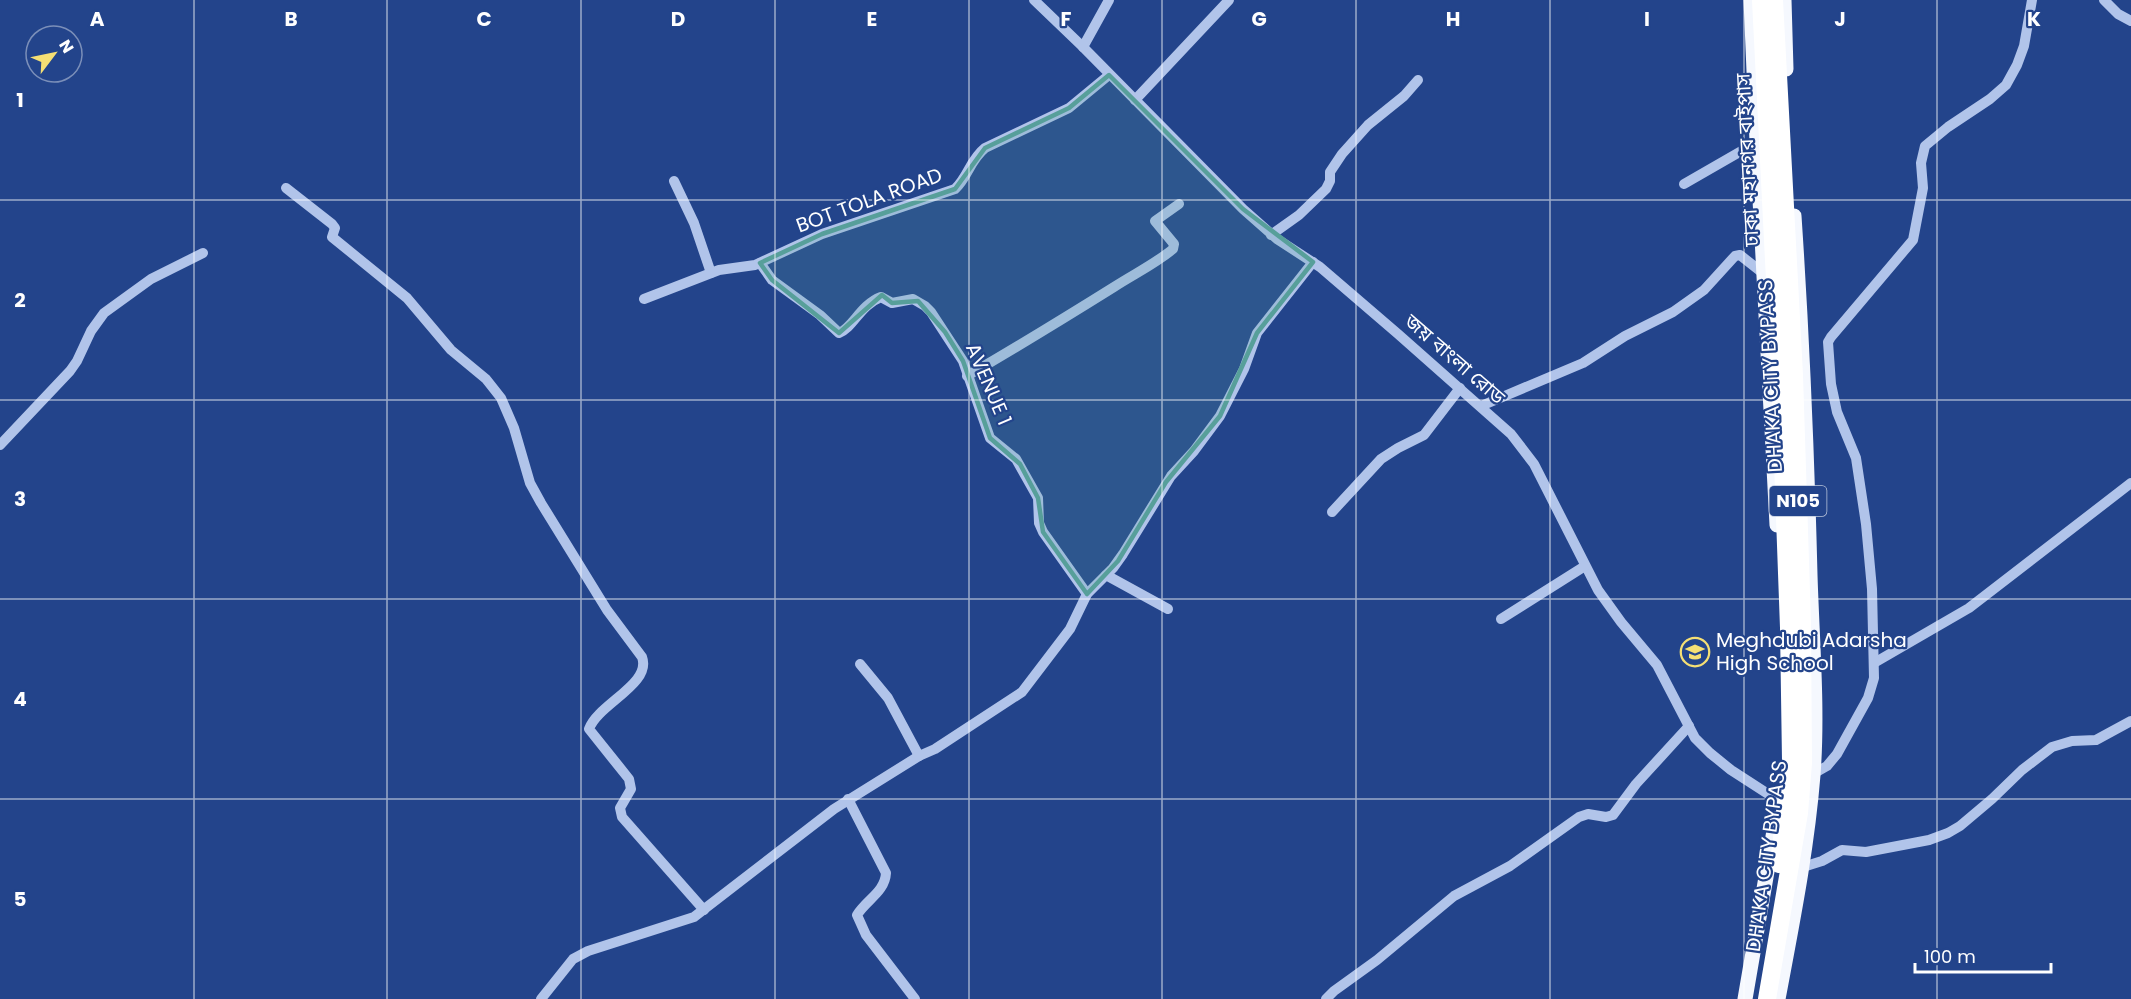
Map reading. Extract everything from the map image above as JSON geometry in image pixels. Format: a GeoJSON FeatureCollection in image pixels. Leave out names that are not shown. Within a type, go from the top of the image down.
{"type":"FeatureCollection","features":[{"type":"Feature","properties":{"kind":"highway","name":"ঢাকা মহানগর বাইপাস"},"geometry":{"type":"LineString","coordinates":[[1756,999],[1776,881],[1791,760],[1786,538],[1761,0]]}},
{"type":"Feature","properties":{"kind":"highway","name":"DHAKA CITY BYPASS"},"geometry":{"type":"LineString","coordinates":[[1767,999],[1799,813],[1803,763],[1802,624],[1794,375],[1774,0]]}},
{"type":"Feature","properties":{"kind":"main road"},"geometry":{"type":"LineString","coordinates":[[1745,999],[1779,801],[1782,763],[1780,630],[1751,0]]}},
{"type":"Feature","properties":{"kind":"main road"},"geometry":{"type":"LineString","coordinates":[[1778,999],[1803,867],[1813,774],[1814,711],[1805,424],[1784,0]]}},
{"type":"Feature","properties":{"kind":"street","name":"জয় বাংলা রোড"},"geometry":{"type":"LineString","coordinates":[[1034,0],[1271,235],[1313,262],[1503,425],[1528,455],[1585,566],[1611,610],[1657,665],[1695,738],[1710,753],[1779,801]]}},
{"type":"Feature","properties":{"kind":"street"},"geometry":{"type":"LineString","coordinates":[[1083,47],[1109,0]]}},
{"type":"Feature","properties":{"kind":"street"},"geometry":{"type":"LineString","coordinates":[[1135,100],[1229,0]]}},
{"type":"Feature","properties":{"kind":"street"},"geometry":{"type":"LineString","coordinates":[[1813,774],[1833,760],[1868,698],[1874,678],[1871,567],[1866,524],[1856,458],[1837,412],[1831,384],[1828,342],[1913,240],[1923,188],[1921,163],[1925,146],[1948,127],[1990,99],[2006,85],[2018,65],[2024,46],[2032,0]]}},
{"type":"Feature","properties":{"kind":"street"},"geometry":{"type":"LineString","coordinates":[[2104,0],[2118,14],[2131,21]]}},
{"type":"Feature","properties":{"kind":"street","name":"BOT TOLA ROAD"},"geometry":{"type":"LineString","coordinates":[[644,299],[711,273],[760,263],[822,234],[955,189],[960,185],[974,158],[985,148],[1069,108],[1109,75]]}},
{"type":"Feature","properties":{"kind":"street"},"geometry":{"type":"LineString","coordinates":[[1271,235],[1299,215],[1326,189],[1330,181],[1330,172],[1342,154],[1368,125],[1404,96],[1418,80]]}},
{"type":"Feature","properties":{"kind":"street"},"geometry":{"type":"LineString","coordinates":[[1684,184],[1756,142]]}},
{"type":"Feature","properties":{"kind":"street"},"geometry":{"type":"LineString","coordinates":[[674,181],[694,223],[711,273]]}},
{"type":"Feature","properties":{"kind":"street"},"geometry":{"type":"LineString","coordinates":[[286,188],[332,224],[335,228],[332,237],[407,298],[450,350],[486,379],[501,398],[514,428],[530,483],[607,610],[644,663],[641,675],[600,713],[589,729],[629,779],[631,789],[620,808],[622,817],[704,910]]}},
{"type":"Feature","properties":{"kind":"street"},"geometry":{"type":"LineString","coordinates":[[968,376],[1048,330],[1118,284],[1146,269],[1173,249],[1174,244],[1155,221],[1179,204]]}},
{"type":"Feature","properties":{"kind":"street"},"geometry":{"type":"LineString","coordinates":[[0,445],[70,371],[77,362],[91,331],[104,313],[152,279],[203,253]]}},
{"type":"Feature","properties":{"kind":"street"},"geometry":{"type":"LineString","coordinates":[[1481,406],[1583,363],[1624,336],[1673,312],[1704,290],[1735,256],[1740,255],[1764,274]]}},
{"type":"Feature","properties":{"kind":"street"},"geometry":{"type":"LineString","coordinates":[[541,999],[573,959],[588,951],[694,917],[848,799],[919,756],[935,749],[1022,692],[1062,640],[1087,594],[1123,554],[1171,476],[1194,451],[1220,416],[1244,369],[1257,333],[1313,262]]}},
{"type":"Feature","properties":{"kind":"street","name":"AVENUE 1"},"geometry":{"type":"LineString","coordinates":[[760,263],[776,284],[820,315],[839,333],[845,330],[864,307],[881,297],[892,303],[908,298],[918,300],[931,312],[963,362],[990,438],[1020,464],[1038,498],[1039,523],[1043,532],[1087,594]]}},
{"type":"Feature","properties":{"kind":"street"},"geometry":{"type":"LineString","coordinates":[[1332,512],[1381,459],[1424,435],[1460,388]]}},
{"type":"Feature","properties":{"kind":"street"},"geometry":{"type":"LineString","coordinates":[[1874,663],[1969,609],[2131,483]]}},
{"type":"Feature","properties":{"kind":"street"},"geometry":{"type":"LineString","coordinates":[[1501,619],[1585,566]]}},
{"type":"Feature","properties":{"kind":"street"},"geometry":{"type":"LineString","coordinates":[[1106,575],[1168,609]]}},
{"type":"Feature","properties":{"kind":"street"},"geometry":{"type":"LineString","coordinates":[[860,664],[888,698],[919,756]]}},
{"type":"Feature","properties":{"kind":"street"},"geometry":{"type":"LineString","coordinates":[[1803,867],[1822,861],[1842,850],[1875,851],[1929,840],[1948,833],[1960,826],[2022,770],[2052,747],[2072,741],[2096,740],[2131,721]]}},
{"type":"Feature","properties":{"kind":"street"},"geometry":{"type":"LineString","coordinates":[[1326,999],[1454,896],[1510,866],[1579,817],[1594,814],[1606,817],[1613,815],[1636,784],[1689,726]]}},
{"type":"Feature","properties":{"kind":"street"},"geometry":{"type":"LineString","coordinates":[[848,799],[886,873],[886,882],[857,915],[866,935],[915,999]]}},
{"type":"Feature","properties":{"kind":"highlighted area"},"geometry":{"type":"Polygon","coordinates":[[[1109,75],[1243,209],[1313,262],[1257,333],[1220,416],[1166,482],[1118,561],[1087,594],[1043,532],[1038,498],[1020,464],[990,438],[963,361],[945,332],[918,301],[892,303],[882,295],[839,333],[772,280],[760,263],[822,234],[955,189],[985,148],[1069,108],[1109,75]]]}},
{"type":"Feature","properties":{"kind":"place","name":"Meghdubi Adarsha High School"},"geometry":{"type":"Point","coordinates":[1695,652]}}]}
